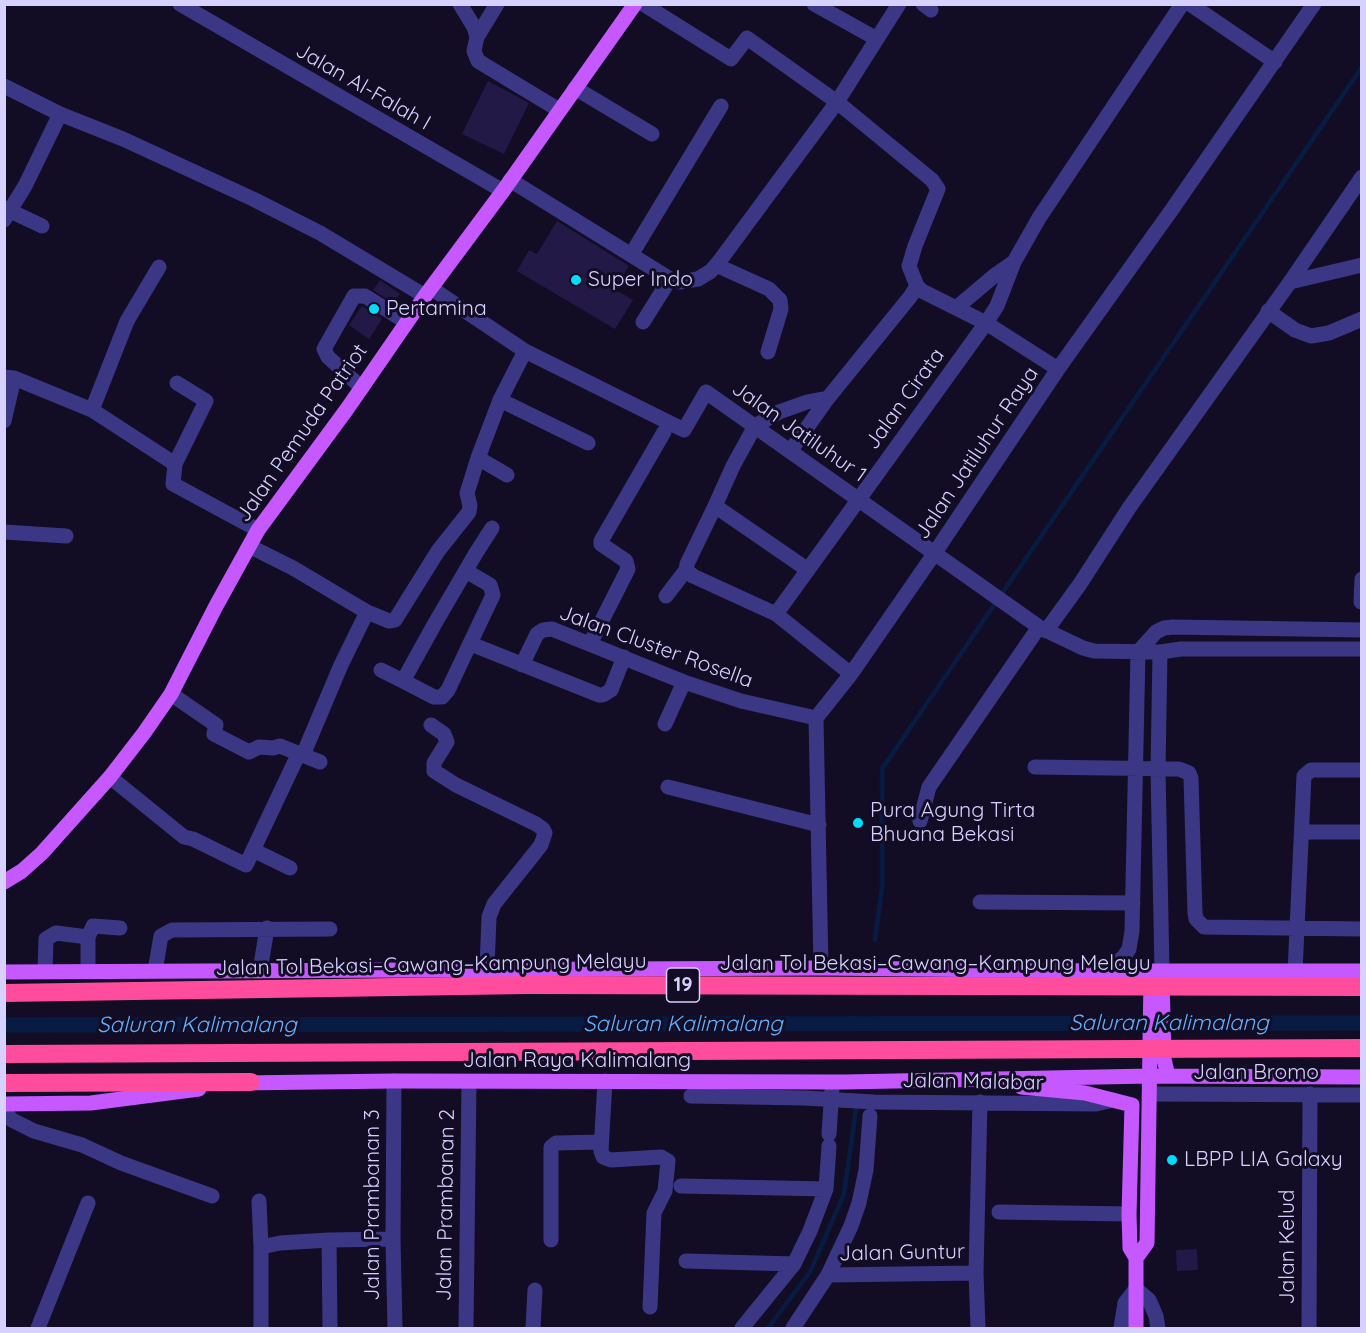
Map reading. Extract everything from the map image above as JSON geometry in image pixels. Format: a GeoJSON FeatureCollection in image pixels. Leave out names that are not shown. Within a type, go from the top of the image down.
{"type":"FeatureCollection","features":[{"type":"Feature","properties":{"kind":"highway","name":"Jalan Tol Bekasi–Cawang–Kampung Melayu"},"geometry":{"type":"LineString","coordinates":[[4,993],[528,985],[1362,987]]}},
{"type":"Feature","properties":{"kind":"highway"},"geometry":{"type":"LineString","coordinates":[[4,1054],[1362,1048]]}},
{"type":"Feature","properties":{"kind":"highway"},"geometry":{"type":"LineString","coordinates":[[4,1083],[251,1082]]}},
{"type":"Feature","properties":{"kind":"main road","name":"Jalan Pemuda Patriot"},"geometry":{"type":"LineString","coordinates":[[4,882],[22,871],[42,853],[110,777],[171,694],[258,530],[362,388],[406,322],[507,186],[635,4]]}},
{"type":"Feature","properties":{"kind":"main road"},"geometry":{"type":"LineString","coordinates":[[4,972],[487,968],[1362,971]]}},
{"type":"Feature","properties":{"kind":"main road"},"geometry":{"type":"LineString","coordinates":[[1136,1258],[1147,1243],[1151,1076],[1157,1044],[1156,971]]}},
{"type":"Feature","properties":{"kind":"main road"},"geometry":{"type":"LineString","coordinates":[[1157,1044],[1168,1076]]}},
{"type":"Feature","properties":{"kind":"main road","name":"Jalan Raya Kalimalang"},"geometry":{"type":"LineString","coordinates":[[4,1104],[91,1103],[251,1082],[469,1082],[605,1088],[1151,1076],[1362,1077]]}},
{"type":"Feature","properties":{"kind":"main road"},"geometry":{"type":"LineString","coordinates":[[956,1080],[1086,1094],[1132,1105],[1129,1214],[1130,1248],[1136,1258],[1136,1329]]}},
{"type":"Feature","properties":{"kind":"street","name":"Jalan Al-Falah I"},"geometry":{"type":"LineString","coordinates":[[180,4],[202,19],[507,186],[670,279]]}},
{"type":"Feature","properties":{"kind":"street"},"geometry":{"type":"LineString","coordinates":[[460,4],[470,18],[477,37]]}},
{"type":"Feature","properties":{"kind":"street"},"geometry":{"type":"LineString","coordinates":[[497,4],[477,37],[474,51],[478,61],[559,110]]}},
{"type":"Feature","properties":{"kind":"street"},"geometry":{"type":"LineString","coordinates":[[643,4],[731,59],[747,38],[837,102],[932,180],[938,189],[911,259],[910,273],[917,286],[986,323],[1058,369]]}},
{"type":"Feature","properties":{"kind":"street"},"geometry":{"type":"LineString","coordinates":[[814,4],[877,39]]}},
{"type":"Feature","properties":{"kind":"street"},"geometry":{"type":"LineString","coordinates":[[643,322],[670,279],[689,282],[711,271],[716,265],[837,102],[899,4]]}},
{"type":"Feature","properties":{"kind":"street"},"geometry":{"type":"LineString","coordinates":[[956,308],[1014,262],[1039,218],[1182,4]]}},
{"type":"Feature","properties":{"kind":"street"},"geometry":{"type":"LineString","coordinates":[[1190,4],[1275,62]]}},
{"type":"Feature","properties":{"kind":"street","name":"Jalan Jatiluhur Raya"},"geometry":{"type":"LineString","coordinates":[[816,718],[851,674],[1058,369],[1314,4]]}},
{"type":"Feature","properties":{"kind":"street","name":"Jalan Jatiluhur 1"},"geometry":{"type":"LineString","coordinates":[[4,86],[60,114],[123,139],[253,199],[428,292],[525,351],[684,430],[706,392],[1042,629],[1083,648],[1094,651],[1137,652],[1181,649],[1360,649]]}},
{"type":"Feature","properties":{"kind":"street"},"geometry":{"type":"LineString","coordinates":[[575,88],[652,134]]}},
{"type":"Feature","properties":{"kind":"street"},"geometry":{"type":"LineString","coordinates":[[631,255],[721,106]]}},
{"type":"Feature","properties":{"kind":"street"},"geometry":{"type":"LineString","coordinates":[[42,226],[7,213],[60,114]]}},
{"type":"Feature","properties":{"kind":"street"},"geometry":{"type":"LineString","coordinates":[[920,821],[929,788],[1042,629],[1080,584],[1129,508],[1362,177]]}},
{"type":"Feature","properties":{"kind":"street","name":"Jalan Cirata"},"geometry":{"type":"LineString","coordinates":[[776,614],[986,323],[1003,295],[1014,262]]}},
{"type":"Feature","properties":{"kind":"street"},"geometry":{"type":"LineString","coordinates":[[716,265],[769,289],[780,300],[781,309],[768,352]]}},
{"type":"Feature","properties":{"kind":"street"},"geometry":{"type":"LineString","coordinates":[[1290,282],[1362,265]]}},
{"type":"Feature","properties":{"kind":"street"},"geometry":{"type":"LineString","coordinates":[[92,410],[127,321],[159,267]]}},
{"type":"Feature","properties":{"kind":"street"},"geometry":{"type":"LineString","coordinates":[[791,450],[828,398],[917,286]]}},
{"type":"Feature","properties":{"kind":"street"},"geometry":{"type":"LineString","coordinates":[[362,388],[328,357],[324,349],[354,296],[365,296],[406,322]]}},
{"type":"Feature","properties":{"kind":"street"},"geometry":{"type":"LineString","coordinates":[[1268,311],[1295,330],[1311,336],[1329,333],[1362,319]]}},
{"type":"Feature","properties":{"kind":"street"},"geometry":{"type":"LineString","coordinates":[[249,546],[293,568],[367,612],[389,621],[395,620],[438,551],[469,512],[467,493],[478,458],[500,400],[525,351]]}},
{"type":"Feature","properties":{"kind":"street"},"geometry":{"type":"LineString","coordinates":[[4,421],[9,378],[92,410],[175,464]]}},
{"type":"Feature","properties":{"kind":"street"},"geometry":{"type":"LineString","coordinates":[[177,383],[206,401],[175,464],[173,484],[258,530]]}},
{"type":"Feature","properties":{"kind":"street"},"geometry":{"type":"LineString","coordinates":[[666,596],[686,570],[733,466],[755,426],[779,412],[807,402],[828,398]]}},
{"type":"Feature","properties":{"kind":"street"},"geometry":{"type":"LineString","coordinates":[[500,400],[588,443]]}},
{"type":"Feature","properties":{"kind":"street"},"geometry":{"type":"LineString","coordinates":[[590,644],[628,569],[626,561],[601,544],[601,541],[664,432]]}},
{"type":"Feature","properties":{"kind":"street"},"geometry":{"type":"LineString","coordinates":[[478,458],[507,474]]}},
{"type":"Feature","properties":{"kind":"street"},"geometry":{"type":"LineString","coordinates":[[715,506],[808,570]]}},
{"type":"Feature","properties":{"kind":"street"},"geometry":{"type":"LineString","coordinates":[[403,681],[492,528]]}},
{"type":"Feature","properties":{"kind":"street"},"geometry":{"type":"LineString","coordinates":[[4,532],[66,536]]}},
{"type":"Feature","properties":{"kind":"street"},"geometry":{"type":"LineString","coordinates":[[686,570],[693,576],[776,614],[851,674]]}},
{"type":"Feature","properties":{"kind":"street"},"geometry":{"type":"LineString","coordinates":[[381,670],[434,697],[442,697],[456,677],[493,592],[490,585],[466,571]]}},
{"type":"Feature","properties":{"kind":"street"},"geometry":{"type":"LineString","coordinates":[[1361,602],[1362,579]]}},
{"type":"Feature","properties":{"kind":"street"},"geometry":{"type":"LineString","coordinates":[[110,777],[184,837],[193,839],[246,865],[367,612]]}},
{"type":"Feature","properties":{"kind":"street"},"geometry":{"type":"LineString","coordinates":[[1101,971],[1123,958],[1129,949],[1132,931],[1137,652],[1150,637],[1164,628],[1192,627],[1360,630],[1360,649]]}},
{"type":"Feature","properties":{"kind":"street","name":"Jalan Cluster Rosella"},"geometry":{"type":"LineString","coordinates":[[522,665],[534,638],[543,630],[552,629],[684,682],[762,707],[816,718]]}},
{"type":"Feature","properties":{"kind":"street"},"geometry":{"type":"LineString","coordinates":[[471,644],[599,695],[603,695],[613,687],[624,657]]}},
{"type":"Feature","properties":{"kind":"street"},"geometry":{"type":"LineString","coordinates":[[1156,971],[1160,652]]}},
{"type":"Feature","properties":{"kind":"street"},"geometry":{"type":"LineString","coordinates":[[665,724],[684,682]]}},
{"type":"Feature","properties":{"kind":"street"},"geometry":{"type":"LineString","coordinates":[[171,694],[216,725],[214,734],[249,753],[259,747],[280,746],[320,762]]}},
{"type":"Feature","properties":{"kind":"street"},"geometry":{"type":"LineString","coordinates":[[816,718],[821,968]]}},
{"type":"Feature","properties":{"kind":"street"},"geometry":{"type":"LineString","coordinates":[[431,725],[447,737],[447,742],[434,764],[434,771],[456,785],[536,824],[545,833],[541,845],[494,904],[489,917],[487,968]]}},
{"type":"Feature","properties":{"kind":"street"},"geometry":{"type":"LineString","coordinates":[[1035,767],[1179,769],[1189,773],[1195,913],[1200,924],[1210,928],[1296,933],[1362,929]]}},
{"type":"Feature","properties":{"kind":"street"},"geometry":{"type":"LineString","coordinates":[[1295,972],[1305,773],[1311,770],[1362,770]]}},
{"type":"Feature","properties":{"kind":"street"},"geometry":{"type":"LineString","coordinates":[[668,788],[819,825]]}},
{"type":"Feature","properties":{"kind":"street"},"geometry":{"type":"LineString","coordinates":[[1302,832],[1362,832]]}},
{"type":"Feature","properties":{"kind":"street"},"geometry":{"type":"LineString","coordinates":[[253,850],[290,868]]}},
{"type":"Feature","properties":{"kind":"street"},"geometry":{"type":"LineString","coordinates":[[980,902],[1133,903]]}},
{"type":"Feature","properties":{"kind":"street"},"geometry":{"type":"LineString","coordinates":[[88,971],[88,937],[93,926],[120,928]]}},
{"type":"Feature","properties":{"kind":"street"},"geometry":{"type":"LineString","coordinates":[[260,971],[267,928]]}},
{"type":"Feature","properties":{"kind":"street"},"geometry":{"type":"LineString","coordinates":[[155,971],[161,936],[172,930],[330,929]]}},
{"type":"Feature","properties":{"kind":"street"},"geometry":{"type":"LineString","coordinates":[[45,971],[46,939],[56,933],[88,937]]}},
{"type":"Feature","properties":{"kind":"street","name":"Jalan Prambanan 3"},"geometry":{"type":"LineString","coordinates":[[394,1081],[395,1329]]}},
{"type":"Feature","properties":{"kind":"street","name":"Jalan Prambanan 2"},"geometry":{"type":"LineString","coordinates":[[465,1329],[468,1269],[469,1082]]}},
{"type":"Feature","properties":{"kind":"street"},"geometry":{"type":"LineString","coordinates":[[742,1329],[794,1264],[810,1231],[825,1189],[832,1082]]}},
{"type":"Feature","properties":{"kind":"street"},"geometry":{"type":"LineString","coordinates":[[978,1329],[976,1274],[986,1102],[993,1084]]}},
{"type":"Feature","properties":{"kind":"street"},"geometry":{"type":"LineString","coordinates":[[605,1088],[602,1155],[606,1159],[661,1157],[668,1161],[665,1191],[654,1213],[650,1307]]}},
{"type":"Feature","properties":{"kind":"street","name":"Jalan Bromo"},"geometry":{"type":"LineString","coordinates":[[1151,1094],[1362,1095]]}},
{"type":"Feature","properties":{"kind":"street","name":"Jalan Kelud"},"geometry":{"type":"LineString","coordinates":[[1309,1329],[1310,1094]]}},
{"type":"Feature","properties":{"kind":"street","name":"Jalan Malabar"},"geometry":{"type":"LineString","coordinates":[[691,1096],[874,1102],[1095,1104],[1113,1100]]}},
{"type":"Feature","properties":{"kind":"street"},"geometry":{"type":"LineString","coordinates":[[4,1112],[12,1120],[34,1131],[82,1145],[121,1163],[212,1196]]}},
{"type":"Feature","properties":{"kind":"street"},"geometry":{"type":"LineString","coordinates":[[792,1329],[828,1275],[851,1226],[866,1170],[870,1116]]}},
{"type":"Feature","properties":{"kind":"street"},"geometry":{"type":"LineString","coordinates":[[551,1240],[551,1147],[556,1143],[601,1142]]}},
{"type":"Feature","properties":{"kind":"street"},"geometry":{"type":"LineString","coordinates":[[681,1186],[825,1189]]}},
{"type":"Feature","properties":{"kind":"street"},"geometry":{"type":"LineString","coordinates":[[259,1201],[261,1329]]}},
{"type":"Feature","properties":{"kind":"street"},"geometry":{"type":"LineString","coordinates":[[38,1329],[88,1203]]}},
{"type":"Feature","properties":{"kind":"street"},"geometry":{"type":"LineString","coordinates":[[999,1212],[1129,1214]]}},
{"type":"Feature","properties":{"kind":"street"},"geometry":{"type":"LineString","coordinates":[[261,1247],[280,1243],[329,1240],[393,1239]]}},
{"type":"Feature","properties":{"kind":"street"},"geometry":{"type":"LineString","coordinates":[[329,1240],[330,1329]]}},
{"type":"Feature","properties":{"kind":"street"},"geometry":{"type":"LineString","coordinates":[[686,1261],[794,1264]]}},
{"type":"Feature","properties":{"kind":"street","name":"Jalan Guntur"},"geometry":{"type":"LineString","coordinates":[[828,1275],[976,1274]]}},
{"type":"Feature","properties":{"kind":"street"},"geometry":{"type":"LineString","coordinates":[[1120,1329],[1125,1303],[1136,1289],[1149,1300],[1154,1308],[1158,1329]]}},
{"type":"Feature","properties":{"kind":"street"},"geometry":{"type":"LineString","coordinates":[[533,1329],[536,1290]]}},
{"type":"Feature","properties":{"kind":"building"},"geometry":{"type":"Polygon","coordinates":[[[488,81],[529,103],[504,154],[462,134],[488,81]]]}},
{"type":"Feature","properties":{"kind":"building","name":"Super Indo"},"geometry":{"type":"Polygon","coordinates":[[[557,221],[629,266],[614,289],[633,300],[615,329],[517,271],[529,250],[537,254],[557,221]]]}},
{"type":"Feature","properties":{"kind":"building"},"geometry":{"type":"Polygon","coordinates":[[[380,280],[400,294],[393,303],[373,290],[380,280]]]}},
{"type":"Feature","properties":{"kind":"building"},"geometry":{"type":"Polygon","coordinates":[[[362,306],[382,319],[369,339],[349,325],[362,306]]]}},
{"type":"Feature","properties":{"kind":"building"},"geometry":{"type":"Polygon","coordinates":[[[1197,1249],[1198,1270],[1177,1271],[1176,1250],[1197,1249]]]}},
{"type":"Feature","properties":{"kind":"waterway"},"geometry":{"type":"LineString","coordinates":[[875,940],[882,888],[882,769],[1362,67]]}},
{"type":"Feature","properties":{"kind":"waterway","name":"Saluran Kalimalang"},"geometry":{"type":"LineString","coordinates":[[4,1025],[1362,1023]]}},
{"type":"Feature","properties":{"kind":"waterway"},"geometry":{"type":"LineString","coordinates":[[768,1328],[810,1272],[844,1194],[856,1109]]}},
{"type":"Feature","properties":{"kind":"place","name":"Super Indo"},"geometry":{"type":"Point","coordinates":[576,280]}},
{"type":"Feature","properties":{"kind":"place","name":"Pertamina"},"geometry":{"type":"Point","coordinates":[374,309]}},
{"type":"Feature","properties":{"kind":"place","name":"Pura Agung Tirta Bhuana Bekasi"},"geometry":{"type":"Point","coordinates":[858,823]}},
{"type":"Feature","properties":{"kind":"place","name":"LBPP LIA Galaxy"},"geometry":{"type":"Point","coordinates":[1172,1160]}}]}
